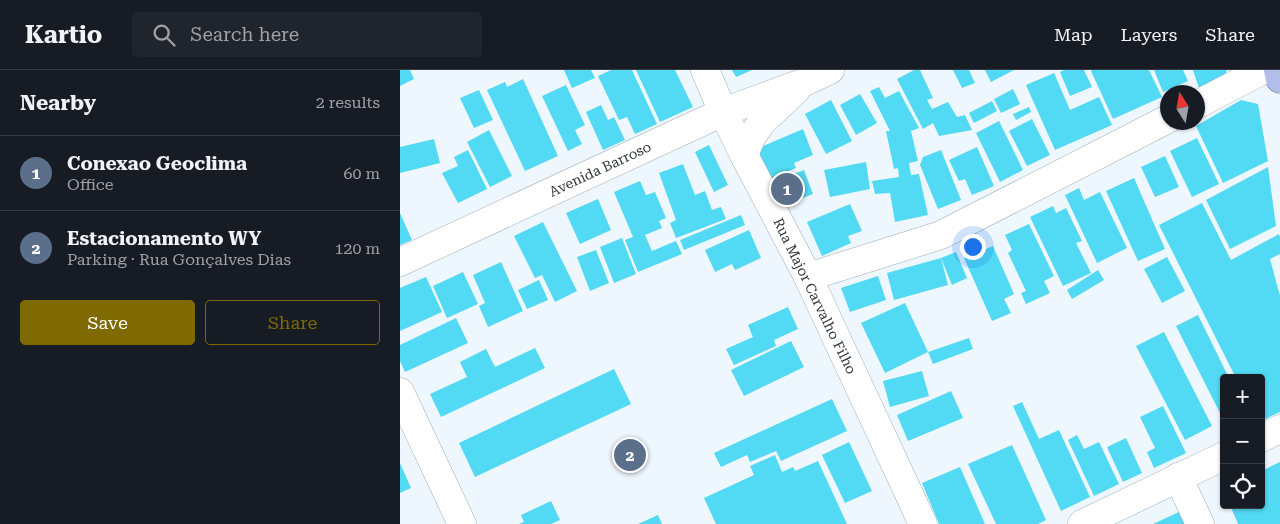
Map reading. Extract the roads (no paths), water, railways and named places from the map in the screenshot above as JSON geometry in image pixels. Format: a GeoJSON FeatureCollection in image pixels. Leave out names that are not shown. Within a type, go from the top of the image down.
{"type":"FeatureCollection","features":[{"type":"Feature","properties":{"kind":"main road"},"geometry":{"type":"LineString","coordinates":[[1278,70],[1280,79]]}},
{"type":"Feature","properties":{"kind":"street","name":"Rua Major Carvalho Filho"},"geometry":{"type":"LineString","coordinates":[[705,70],[744,155],[808,277],[923,524]]}},
{"type":"Feature","properties":{"kind":"street","name":"Avenida Barroso"},"geometry":{"type":"LineString","coordinates":[[400,262],[723,112],[802,84],[830,70]]}},
{"type":"Feature","properties":{"kind":"street"},"geometry":{"type":"LineString","coordinates":[[1205,100],[1263,70]]}},
{"type":"Feature","properties":{"kind":"street","name":"Avenida Barroso"},"geometry":{"type":"LineString","coordinates":[[744,155],[752,136],[762,122],[802,84]]}},
{"type":"Feature","properties":{"kind":"street"},"geometry":{"type":"LineString","coordinates":[[808,277],[940,235],[1160,123]]}},
{"type":"Feature","properties":{"kind":"street"},"geometry":{"type":"LineString","coordinates":[[400,392],[462,524]]}},
{"type":"Feature","properties":{"kind":"street"},"geometry":{"type":"LineString","coordinates":[[1265,436],[1280,429]]}},
{"type":"Feature","properties":{"kind":"street"},"geometry":{"type":"LineString","coordinates":[[1082,524],[1220,458]]}},
{"type":"Feature","properties":{"kind":"street"},"geometry":{"type":"LineString","coordinates":[[1178,477],[1200,524]]}},
{"type":"Feature","properties":{"kind":"place","name":"Conexao Geoclima"},"geometry":{"type":"Point","coordinates":[787,189]}},
{"type":"Feature","properties":{"kind":"place","name":"Estacionamento WY"},"geometry":{"type":"Point","coordinates":[630,455]}}]}
